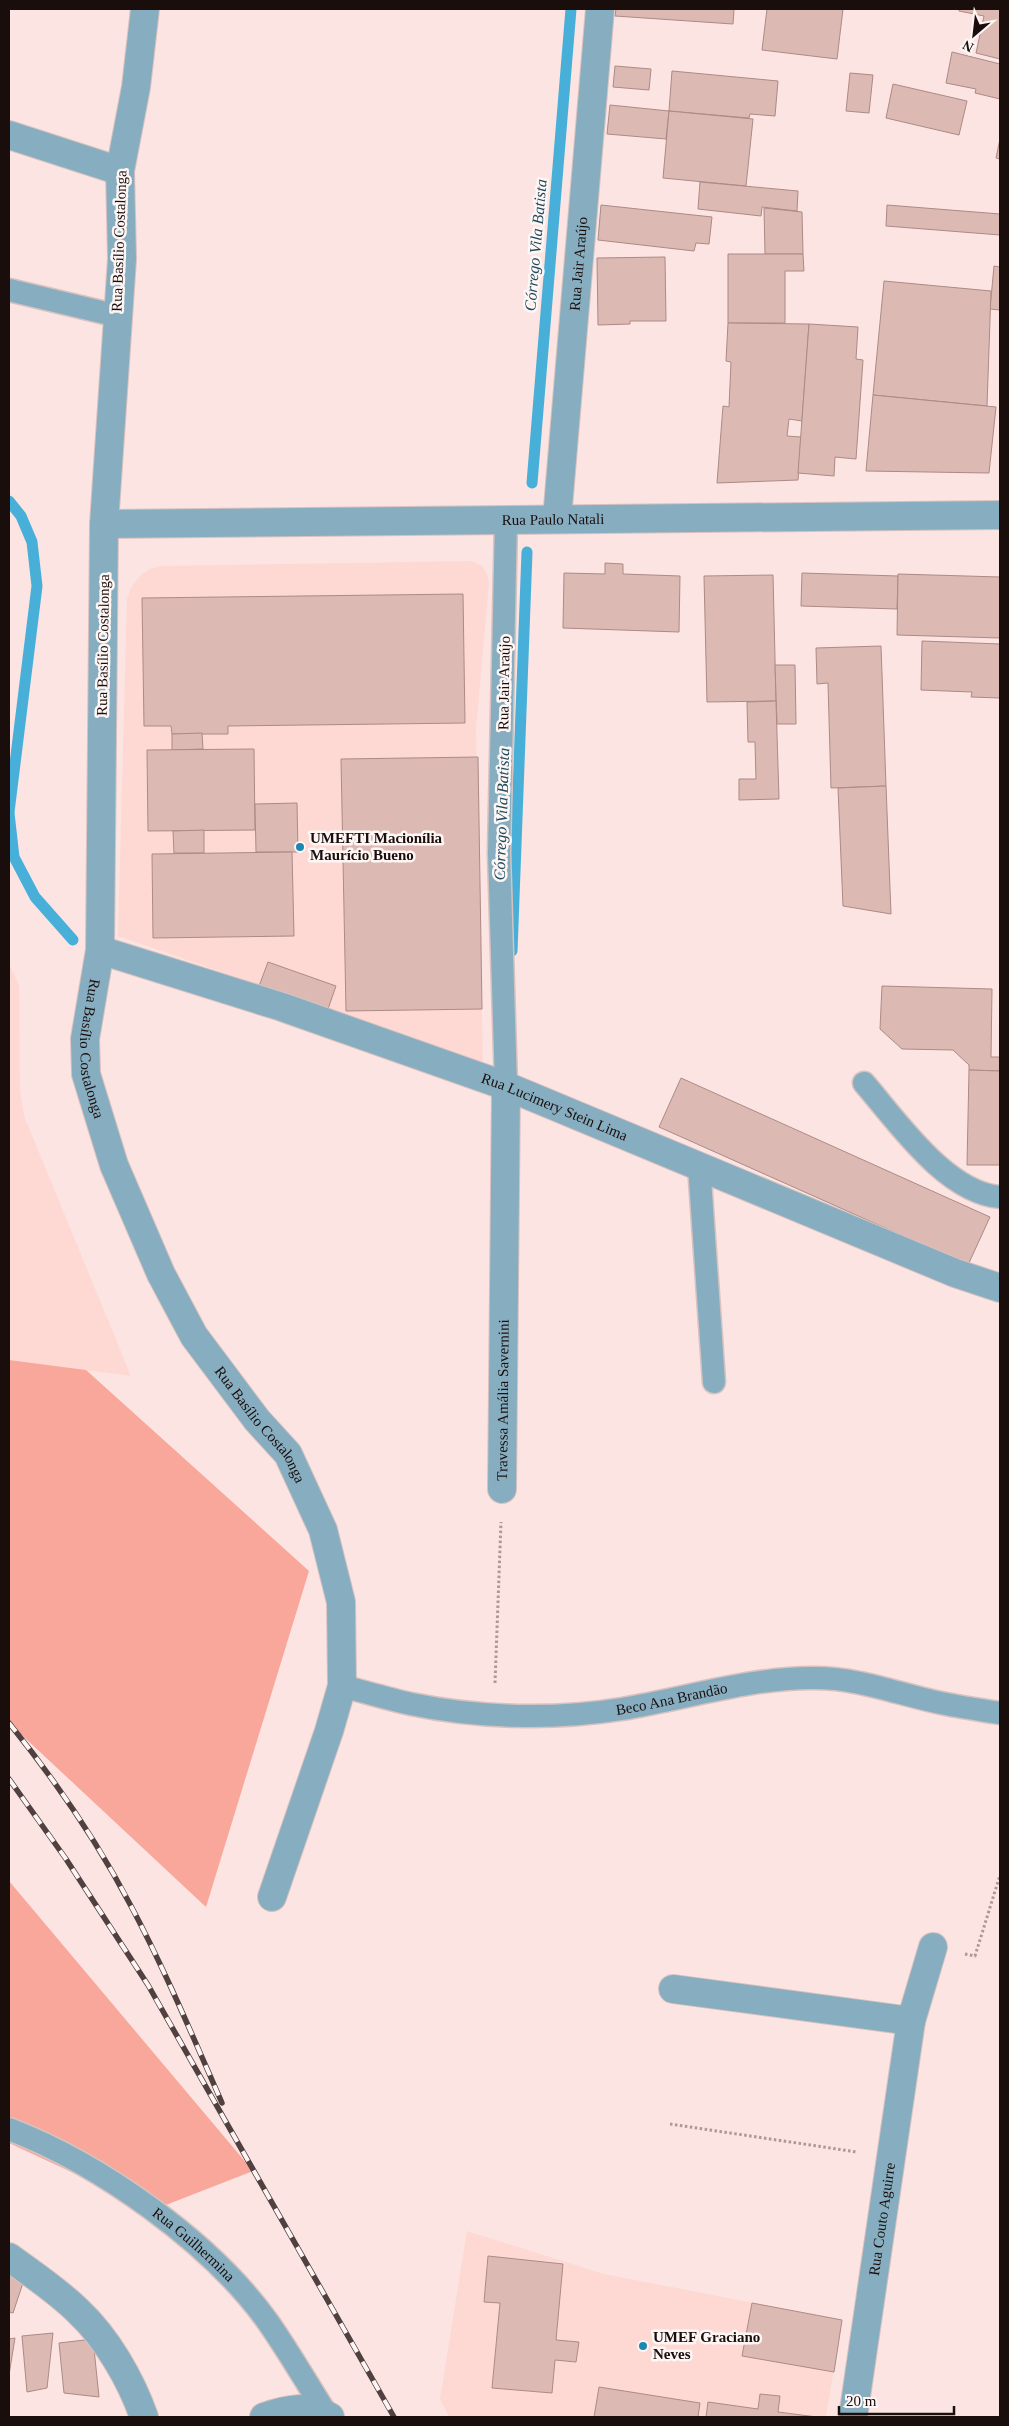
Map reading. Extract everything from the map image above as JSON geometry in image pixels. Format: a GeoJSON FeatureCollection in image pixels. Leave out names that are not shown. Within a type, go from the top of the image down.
{"type":"FeatureCollection","features":[{"type":"Feature","properties":{"kind":"street","name":"Rua Basílio Costalonga"},"geometry":{"type":"LineString","coordinates":[[145,9],[136,87],[120,171],[122,259],[104,524],[100,950],[85,1040],[86,1074],[114,1165],[161,1274],[194,1336],[257,1420],[288,1454],[323,1530],[341,1602],[342,1686],[329,1731],[272,1897]]}},
{"type":"Feature","properties":{"kind":"street","name":"Rua Jair Araújo"},"geometry":{"type":"LineString","coordinates":[[557,519],[600,9]]}},
{"type":"Feature","properties":{"kind":"street"},"geometry":{"type":"LineString","coordinates":[[9,135],[120,171]]}},
{"type":"Feature","properties":{"kind":"street","name":"Rua Paulo Natali"},"geometry":{"type":"LineString","coordinates":[[104,524],[1000,515]]}},
{"type":"Feature","properties":{"kind":"street","name":"Rua Lucimery Stein Lima"},"geometry":{"type":"LineString","coordinates":[[100,950],[282,1007],[506,1086],[956,1273],[1000,1288]]}},
{"type":"Feature","properties":{"kind":"street","name":"Travessa Amália Savernini"},"geometry":{"type":"LineString","coordinates":[[502,1489],[506,1086]]}},
{"type":"Feature","properties":{"kind":"street","name":"Rua Couto Aguirre"},"geometry":{"type":"LineString","coordinates":[[853,2417],[866,2315],[893,2157],[912,2021],[933,1947]]}},
{"type":"Feature","properties":{"kind":"street"},"geometry":{"type":"LineString","coordinates":[[673,1989],[912,2021]]}},
{"type":"Feature","properties":{"kind":"street"},"geometry":{"type":"LineString","coordinates":[[9,2257],[78,2310],[98,2333],[130,2384],[144,2417]]}},
{"type":"Feature","properties":{"kind":"street"},"geometry":{"type":"LineString","coordinates":[[264,2417],[282,2410],[300,2408],[328,2416]]}},
{"type":"Feature","properties":{"kind":"lane"},"geometry":{"type":"LineString","coordinates":[[9,290],[118,316]]}},
{"type":"Feature","properties":{"kind":"lane","name":"Rua Jair Araújo"},"geometry":{"type":"LineString","coordinates":[[506,520],[499,854],[506,1086]]}},
{"type":"Feature","properties":{"kind":"lane"},"geometry":{"type":"LineString","coordinates":[[864,1083],[927,1155],[946,1172],[970,1188],[991,1197],[1000,1197]]}},
{"type":"Feature","properties":{"kind":"lane"},"geometry":{"type":"LineString","coordinates":[[699,1165],[714,1382]]}},
{"type":"Feature","properties":{"kind":"lane","name":"Beco Ana Brandão"},"geometry":{"type":"LineString","coordinates":[[342,1686],[412,1704],[494,1714],[573,1715],[619,1710],[758,1684],[814,1678],[867,1683],[940,1703],[1000,1713]]}},
{"type":"Feature","properties":{"kind":"lane","name":"Rua Guilhermina"},"geometry":{"type":"LineString","coordinates":[[9,2129],[72,2158],[113,2183],[153,2210],[190,2240],[231,2279],[268,2321],[328,2416]]}},
{"type":"Feature","properties":{"kind":"path","name":"Travessa Amália Savernini"},"geometry":{"type":"LineString","coordinates":[[494,1714],[502,1489]]}},
{"type":"Feature","properties":{"kind":"path"},"geometry":{"type":"LineString","coordinates":[[933,1947],[975,1956],[1000,1875]]}},
{"type":"Feature","properties":{"kind":"path"},"geometry":{"type":"LineString","coordinates":[[670,2124],[893,2157]]}},
{"type":"Feature","properties":{"kind":"shaded area","name":"UMEFTI Macionília Maurício Bueno"},"geometry":{"type":"Polygon","coordinates":[[[471,561],[482,566],[487,574],[489,583],[476,730],[483,1063],[118,936],[127,599],[132,586],[141,575],[150,569],[161,566],[471,561]]]}},
{"type":"Feature","properties":{"kind":"shaded area"},"geometry":{"type":"Polygon","coordinates":[[[9,964],[19,985],[20,1091],[24,1116],[131,1376],[9,1360],[9,964]]]}},
{"type":"Feature","properties":{"kind":"shaded area"},"geometry":{"type":"Polygon","coordinates":[[[9,1360],[86,1370],[309,1571],[206,1907],[9,1723],[9,1360]]]}},
{"type":"Feature","properties":{"kind":"shaded area"},"geometry":{"type":"Polygon","coordinates":[[[9,1881],[253,2171],[153,2210],[9,2143],[9,1881]]]}},
{"type":"Feature","properties":{"kind":"shaded area","name":"UMEF Graciano Neves"},"geometry":{"type":"Polygon","coordinates":[[[467,2231],[604,2274],[842,2320],[826,2417],[449,2417],[440,2399],[467,2231]]]}},
{"type":"Feature","properties":{"kind":"building"},"geometry":{"type":"Polygon","coordinates":[[[616,9],[734,9],[733,24],[615,16],[616,9]]]}},
{"type":"Feature","properties":{"kind":"building"},"geometry":{"type":"Polygon","coordinates":[[[767,9],[843,9],[837,59],[762,50],[767,9]]]}},
{"type":"Feature","properties":{"kind":"building"},"geometry":{"type":"Polygon","coordinates":[[[959,9],[1000,9],[1000,59],[976,53],[984,16],[959,11],[959,9]]]}},
{"type":"Feature","properties":{"kind":"building"},"geometry":{"type":"Polygon","coordinates":[[[952,52],[1000,64],[1000,99],[975,93],[976,89],[946,83],[952,52]]]}},
{"type":"Feature","properties":{"kind":"building"},"geometry":{"type":"Polygon","coordinates":[[[615,66],[651,69],[649,90],[613,87],[615,66]]]}},
{"type":"Feature","properties":{"kind":"building"},"geometry":{"type":"Polygon","coordinates":[[[672,71],[778,81],[775,116],[750,114],[749,118],[669,111],[672,71]]]}},
{"type":"Feature","properties":{"kind":"building"},"geometry":{"type":"Polygon","coordinates":[[[850,73],[873,75],[869,113],[846,111],[850,73]]]}},
{"type":"Feature","properties":{"kind":"building"},"geometry":{"type":"Polygon","coordinates":[[[893,84],[967,101],[959,135],[886,118],[893,84]]]}},
{"type":"Feature","properties":{"kind":"building"},"geometry":{"type":"Polygon","coordinates":[[[610,105],[669,111],[666,139],[607,134],[610,105]]]}},
{"type":"Feature","properties":{"kind":"building"},"geometry":{"type":"Polygon","coordinates":[[[669,111],[753,119],[746,186],[663,178],[669,111]]]}},
{"type":"Feature","properties":{"kind":"building"},"geometry":{"type":"Polygon","coordinates":[[[1000,139],[1000,159],[996,158],[1000,139]]]}},
{"type":"Feature","properties":{"kind":"building"},"geometry":{"type":"Polygon","coordinates":[[[700,182],[798,191],[797,211],[762,207],[761,216],[698,209],[700,182]]]}},
{"type":"Feature","properties":{"kind":"building"},"geometry":{"type":"Polygon","coordinates":[[[601,205],[712,217],[709,244],[696,243],[694,251],[598,240],[601,205]]]}},
{"type":"Feature","properties":{"kind":"building"},"geometry":{"type":"Polygon","coordinates":[[[887,205],[1000,214],[1000,235],[886,226],[887,205]]]}},
{"type":"Feature","properties":{"kind":"building"},"geometry":{"type":"Polygon","coordinates":[[[764,208],[802,212],[803,254],[765,254],[764,208]]]}},
{"type":"Feature","properties":{"kind":"building"},"geometry":{"type":"Polygon","coordinates":[[[728,254],[803,254],[804,271],[785,271],[785,323],[728,323],[728,254]]]}},
{"type":"Feature","properties":{"kind":"building"},"geometry":{"type":"Polygon","coordinates":[[[665,257],[666,321],[630,321],[630,324],[598,325],[597,258],[665,257]]]}},
{"type":"Feature","properties":{"kind":"building"},"geometry":{"type":"Polygon","coordinates":[[[994,266],[1000,267],[1000,310],[990,309],[994,266]]]}},
{"type":"Feature","properties":{"kind":"building"},"geometry":{"type":"Polygon","coordinates":[[[884,281],[991,291],[987,406],[873,395],[884,281]]]}},
{"type":"Feature","properties":{"kind":"building"},"geometry":{"type":"Polygon","coordinates":[[[728,323],[809,324],[802,421],[789,419],[787,436],[801,437],[798,480],[717,483],[723,406],[729,407],[731,362],[726,361],[728,323]]]}},
{"type":"Feature","properties":{"kind":"building"},"geometry":{"type":"Polygon","coordinates":[[[809,324],[858,327],[856,359],[863,360],[856,459],[835,457],[834,476],[798,473],[809,324]]]}},
{"type":"Feature","properties":{"kind":"building"},"geometry":{"type":"Polygon","coordinates":[[[873,395],[996,407],[989,473],[866,471],[873,395]]]}},
{"type":"Feature","properties":{"kind":"building"},"geometry":{"type":"Polygon","coordinates":[[[605,563],[623,564],[623,574],[680,576],[679,632],[563,628],[564,573],[605,574],[605,563]]]}},
{"type":"Feature","properties":{"kind":"building"},"geometry":{"type":"Polygon","coordinates":[[[802,573],[898,576],[897,609],[801,606],[802,573]]]}},
{"type":"Feature","properties":{"kind":"building"},"geometry":{"type":"Polygon","coordinates":[[[898,574],[1000,577],[1000,638],[897,635],[898,574]]]}},
{"type":"Feature","properties":{"kind":"building"},"geometry":{"type":"Polygon","coordinates":[[[773,575],[776,701],[707,702],[704,576],[773,575]]]}},
{"type":"Feature","properties":{"kind":"building"},"geometry":{"type":"Polygon","coordinates":[[[463,594],[465,723],[228,726],[228,734],[172,734],[171,726],[144,726],[142,598],[463,594]]]}},
{"type":"Feature","properties":{"kind":"building"},"geometry":{"type":"Polygon","coordinates":[[[922,641],[1000,644],[1000,698],[971,697],[972,692],[921,690],[922,641]]]}},
{"type":"Feature","properties":{"kind":"building"},"geometry":{"type":"Polygon","coordinates":[[[881,646],[886,786],[831,788],[828,683],[817,684],[816,648],[881,646]]]}},
{"type":"Feature","properties":{"kind":"building"},"geometry":{"type":"Polygon","coordinates":[[[775,665],[795,665],[796,724],[777,724],[775,665]]]}},
{"type":"Feature","properties":{"kind":"building"},"geometry":{"type":"Polygon","coordinates":[[[776,701],[779,799],[739,800],[739,779],[756,779],[755,742],[748,742],[747,702],[776,701]]]}},
{"type":"Feature","properties":{"kind":"building"},"geometry":{"type":"Polygon","coordinates":[[[202,733],[203,749],[172,750],[172,734],[202,733]]]}},
{"type":"Feature","properties":{"kind":"building"},"geometry":{"type":"Polygon","coordinates":[[[254,749],[255,830],[148,831],[147,750],[254,749]]]}},
{"type":"Feature","properties":{"kind":"building"},"geometry":{"type":"Polygon","coordinates":[[[478,757],[482,1009],[346,1011],[341,759],[478,757]]]}},
{"type":"Feature","properties":{"kind":"building"},"geometry":{"type":"Polygon","coordinates":[[[886,786],[891,914],[843,906],[838,788],[886,786]]]}},
{"type":"Feature","properties":{"kind":"building"},"geometry":{"type":"Polygon","coordinates":[[[297,803],[298,852],[256,852],[255,804],[297,803]]]}},
{"type":"Feature","properties":{"kind":"building"},"geometry":{"type":"Polygon","coordinates":[[[204,830],[204,853],[174,853],[173,831],[204,830]]]}},
{"type":"Feature","properties":{"kind":"building"},"geometry":{"type":"Polygon","coordinates":[[[292,852],[294,936],[153,938],[152,854],[292,852]]]}},
{"type":"Feature","properties":{"kind":"building"},"geometry":{"type":"Polygon","coordinates":[[[268,962],[336,986],[328,1009],[259,986],[268,962]]]}},
{"type":"Feature","properties":{"kind":"building"},"geometry":{"type":"Polygon","coordinates":[[[882,986],[992,989],[991,1057],[1000,1057],[1000,1071],[969,1070],[969,1065],[953,1050],[902,1049],[880,1029],[882,986]]]}},
{"type":"Feature","properties":{"kind":"building"},"geometry":{"type":"Polygon","coordinates":[[[969,1070],[1000,1071],[1000,1165],[967,1165],[969,1070]]]}},
{"type":"Feature","properties":{"kind":"building"},"geometry":{"type":"Polygon","coordinates":[[[681,1078],[990,1217],[968,1265],[659,1127],[681,1078]]]}},
{"type":"Feature","properties":{"kind":"building"},"geometry":{"type":"Polygon","coordinates":[[[488,2256],[563,2264],[556,2340],[579,2342],[576,2362],[555,2360],[552,2393],[492,2388],[500,2303],[484,2302],[488,2256]]]}},
{"type":"Feature","properties":{"kind":"building"},"geometry":{"type":"Polygon","coordinates":[[[9,2267],[25,2277],[13,2313],[9,2312],[9,2267]]]}},
{"type":"Feature","properties":{"kind":"building"},"geometry":{"type":"Polygon","coordinates":[[[752,2303],[842,2320],[834,2372],[742,2356],[752,2303]]]}},
{"type":"Feature","properties":{"kind":"building"},"geometry":{"type":"Polygon","coordinates":[[[53,2333],[47,2388],[27,2392],[22,2336],[53,2333]]]}},
{"type":"Feature","properties":{"kind":"building"},"geometry":{"type":"Polygon","coordinates":[[[15,2338],[9,2375],[9,2339],[15,2338]]]}},
{"type":"Feature","properties":{"kind":"building"},"geometry":{"type":"Polygon","coordinates":[[[93,2339],[99,2397],[64,2393],[59,2343],[93,2339]]]}},
{"type":"Feature","properties":{"kind":"building"},"geometry":{"type":"Polygon","coordinates":[[[599,2387],[700,2403],[698,2417],[594,2417],[599,2387]]]}},
{"type":"Feature","properties":{"kind":"building"},"geometry":{"type":"Polygon","coordinates":[[[760,2394],[780,2396],[778,2412],[817,2417],[706,2417],[708,2402],[758,2409],[760,2394]]]}},
{"type":"Feature","properties":{"kind":"waterway","name":"Córrego Vila Batista"},"geometry":{"type":"LineString","coordinates":[[532,483],[571,9]]}},
{"type":"Feature","properties":{"kind":"waterway"},"geometry":{"type":"LineString","coordinates":[[9,501],[21,516],[32,542],[37,586],[9,812]]}},
{"type":"Feature","properties":{"kind":"waterway","name":"Córrego Vila Batista"},"geometry":{"type":"LineString","coordinates":[[512,951],[527,552]]}},
{"type":"Feature","properties":{"kind":"waterway"},"geometry":{"type":"LineString","coordinates":[[9,813],[14,857],[35,897],[73,940]]}},
{"type":"Feature","properties":{"kind":"railway"},"geometry":{"type":"LineString","coordinates":[[9,1723],[43,1766],[74,1811],[118,1882],[167,1979],[222,2103]]}},
{"type":"Feature","properties":{"kind":"railway"},"geometry":{"type":"LineString","coordinates":[[9,1779],[66,1859],[148,1985],[394,2417]]}},
{"type":"Feature","properties":{"kind":"place","name":"UMEFTI Macionília Maurício Bueno"},"geometry":{"type":"Point","coordinates":[300,847]}},
{"type":"Feature","properties":{"kind":"place","name":"UMEF Graciano Neves"},"geometry":{"type":"Point","coordinates":[643,2346]}}]}
